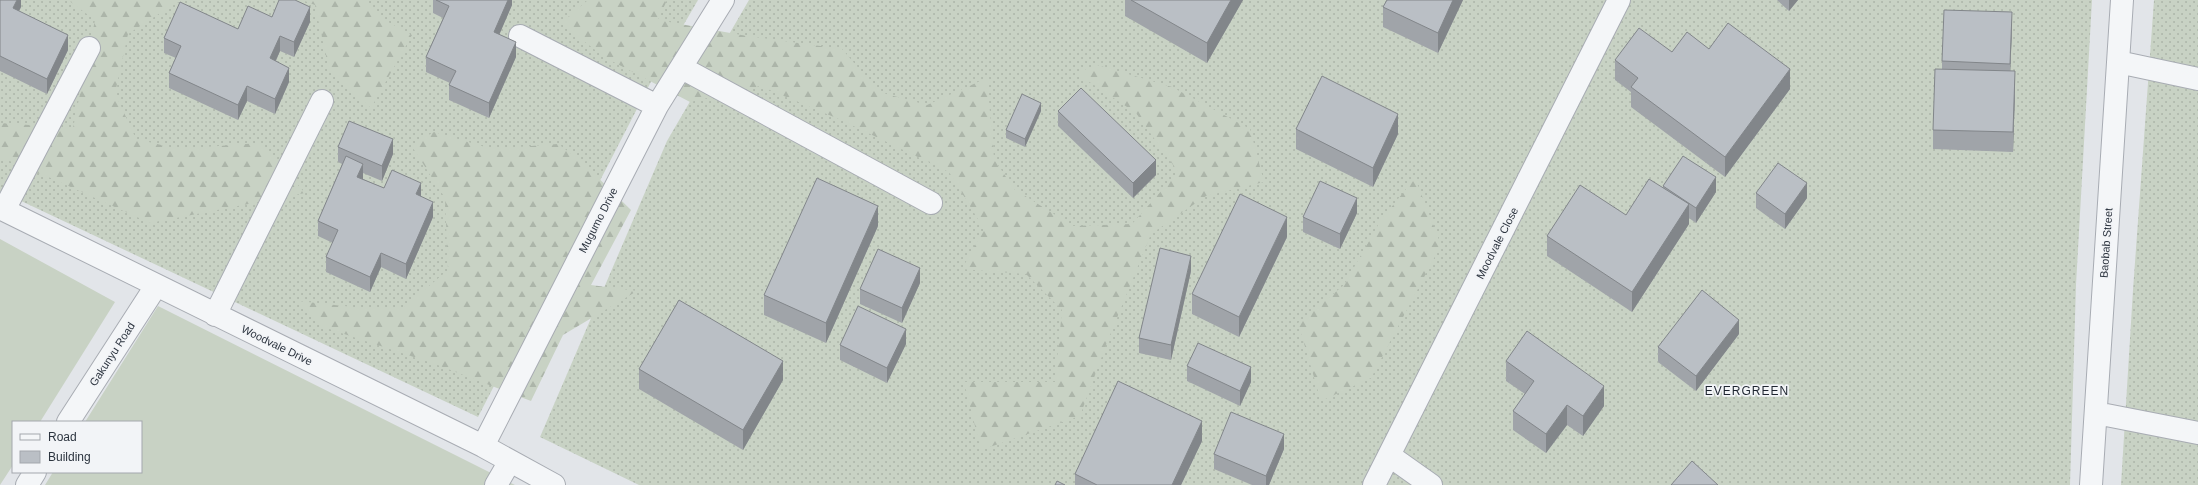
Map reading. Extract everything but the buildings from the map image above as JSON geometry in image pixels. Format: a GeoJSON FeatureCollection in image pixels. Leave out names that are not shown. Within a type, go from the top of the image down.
{"type":"FeatureCollection","features":[{"type":"Feature","properties":{"kind":"street","name":"Mugumo Drive"},"geometry":{"type":"LineString","coordinates":[[483,446],[657,106],[723,0]]}},
{"type":"Feature","properties":{"kind":"street","name":"Moodvale Close"},"geometry":{"type":"LineString","coordinates":[[1374,485],[1390,456],[1619,0]]}},
{"type":"Feature","properties":{"kind":"street","name":"Baobab Street"},"geometry":{"type":"LineString","coordinates":[[2091,485],[2122,0]]}},
{"type":"Feature","properties":{"kind":"street"},"geometry":{"type":"LineString","coordinates":[[520,36],[657,106]]}},
{"type":"Feature","properties":{"kind":"street"},"geometry":{"type":"LineString","coordinates":[[2,209],[89,48]]}},
{"type":"Feature","properties":{"kind":"street"},"geometry":{"type":"LineString","coordinates":[[2118,62],[2198,79]]}},
{"type":"Feature","properties":{"kind":"street"},"geometry":{"type":"LineString","coordinates":[[682,68],[931,203]]}},
{"type":"Feature","properties":{"kind":"street"},"geometry":{"type":"LineString","coordinates":[[215,315],[322,101]]}},
{"type":"Feature","properties":{"kind":"street","name":"Woodvale Drive"},"geometry":{"type":"LineString","coordinates":[[2,209],[483,446],[554,485]]}},
{"type":"Feature","properties":{"kind":"street","name":"Gakunyu Road"},"geometry":{"type":"LineString","coordinates":[[69,421],[156,286]]}},
{"type":"Feature","properties":{"kind":"street"},"geometry":{"type":"LineString","coordinates":[[2096,413],[2198,433]]}},
{"type":"Feature","properties":{"kind":"street"},"geometry":{"type":"LineString","coordinates":[[1390,456],[1431,485]]}},
{"type":"Feature","properties":{"kind":"street"},"geometry":{"type":"LineString","coordinates":[[496,485],[510,461]]}},
{"type":"Feature","properties":{"kind":"street"},"geometry":{"type":"LineString","coordinates":[[27,485],[34,473]]}},
{"type":"Feature","properties":{"kind":"green space"},"geometry":{"type":"Polygon","coordinates":[[[0,0],[698,0],[655,74],[478,417],[0,191],[0,0]]]}},
{"type":"Feature","properties":{"kind":"green space"},"geometry":{"type":"Polygon","coordinates":[[[68,0],[184,0],[174,4],[128,34],[115,93],[136,139],[178,149],[260,143],[305,193],[150,223],[53,179],[0,157],[0,123],[73,128],[95,20],[68,0]]]}},
{"type":"Feature","properties":{"kind":"green space"},"geometry":{"type":"Polygon","coordinates":[[[302,0],[367,0],[377,16],[412,35],[371,108],[329,70],[315,5],[302,0]]]}},
{"type":"Feature","properties":{"kind":"green space"},"geometry":{"type":"Polygon","coordinates":[[[588,0],[667,0],[658,20],[747,36],[842,49],[879,92],[927,105],[987,78],[994,159],[1014,189],[1073,226],[1132,224],[1178,172],[1136,113],[1076,73],[1097,65],[1172,87],[1250,129],[1264,182],[1206,196],[1151,234],[1106,345],[1080,416],[981,450],[964,382],[1055,382],[1062,310],[1026,274],[962,269],[984,229],[949,172],[841,120],[760,86],[690,102],[604,57],[561,23],[588,0]]]}},
{"type":"Feature","properties":{"kind":"green space"},"geometry":{"type":"Polygon","coordinates":[[[749,0],[2092,0],[2076,285],[2070,485],[639,485],[540,437],[667,141],[749,0]]]}},
{"type":"Feature","properties":{"kind":"green space"},"geometry":{"type":"Polygon","coordinates":[[[2154,0],[2198,0],[2198,485],[2121,485],[2133,290],[2154,0]]]}},
{"type":"Feature","properties":{"kind":"green space"},"geometry":{"type":"Polygon","coordinates":[[[434,132],[492,149],[558,144],[580,160],[631,210],[591,285],[637,291],[563,335],[531,401],[435,364],[320,326],[298,301],[353,307],[403,308],[448,270],[445,198],[411,145],[434,132]]]}},
{"type":"Feature","properties":{"kind":"green space"},"geometry":{"type":"Polygon","coordinates":[[[1415,178],[1441,245],[1371,378],[1321,401],[1298,323],[1344,285],[1381,220],[1415,178]]]}},
{"type":"Feature","properties":{"kind":"green space"},"geometry":{"type":"Polygon","coordinates":[[[0,239],[115,302],[41,421],[12,421],[12,467],[0,485],[0,239]]]}},
{"type":"Feature","properties":{"kind":"green space"},"geometry":{"type":"Polygon","coordinates":[[[158,306],[515,485],[45,485],[52,473],[142,473],[142,421],[86,421],[158,306]]]}},
{"type":"Feature","properties":{"kind":"district","name":"EVERGREEN"},"geometry":{"type":"Point","coordinates":[1747,391]}}]}
